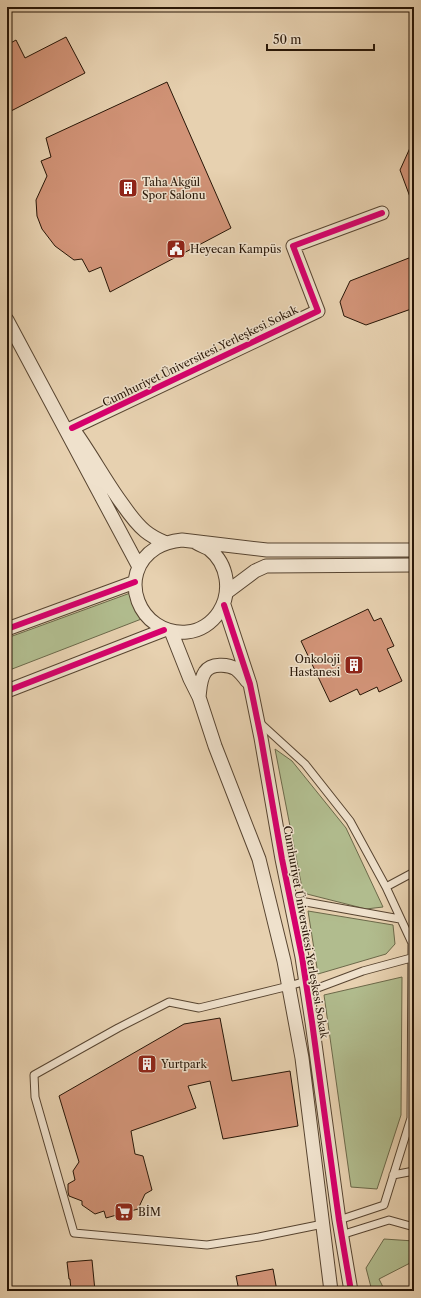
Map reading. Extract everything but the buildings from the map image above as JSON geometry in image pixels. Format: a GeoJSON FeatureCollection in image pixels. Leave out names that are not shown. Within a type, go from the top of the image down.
{"type":"FeatureCollection","features":[{"type":"Feature","properties":{"kind":"street","name":"Cumhuriyet Üniversitesi Yerleşkesi Sokak"},"geometry":{"type":"LineString","coordinates":[[72,428],[318,311],[293,246],[382,213]]}},
{"type":"Feature","properties":{"kind":"street"},"geometry":{"type":"LineString","coordinates":[[7,320],[139,567]]}},
{"type":"Feature","properties":{"kind":"street"},"geometry":{"type":"LineString","coordinates":[[48,397],[84,444],[100,472],[133,518],[145,531],[166,543]]}},
{"type":"Feature","properties":{"kind":"street"},"geometry":{"type":"LineString","coordinates":[[196,542],[209,550],[220,562],[226,576],[227,592],[224,605],[216,617],[205,626],[192,632],[178,633],[167,630],[152,622],[142,611],[136,597],[135,582],[139,567],[146,556],[157,547],[166,543],[182,540],[267,550],[414,550]]}},
{"type":"Feature","properties":{"kind":"street"},"geometry":{"type":"LineString","coordinates":[[227,592],[255,571],[266,566],[414,565]]}},
{"type":"Feature","properties":{"kind":"street"},"geometry":{"type":"LineString","coordinates":[[7,629],[135,582]]}},
{"type":"Feature","properties":{"kind":"street","name":"Cumhuriyet Üniversitesi Yerleşkesi Sokak"},"geometry":{"type":"LineString","coordinates":[[224,605],[250,684],[258,720],[318,1056],[341,1235],[351,1291]]}},
{"type":"Feature","properties":{"kind":"street"},"geometry":{"type":"LineString","coordinates":[[7,692],[167,630]]}},
{"type":"Feature","properties":{"kind":"street"},"geometry":{"type":"LineString","coordinates":[[167,630],[199,697],[215,746],[259,859],[289,986],[302,1058],[331,1291]]}},
{"type":"Feature","properties":{"kind":"street"},"geometry":{"type":"LineString","coordinates":[[199,697],[201,680],[205,671],[214,666],[224,665],[236,669],[250,684]]}},
{"type":"Feature","properties":{"kind":"lane"},"geometry":{"type":"LineString","coordinates":[[258,720],[305,764],[350,821],[386,887],[412,943],[411,1118],[384,1205],[339,1220]]}},
{"type":"Feature","properties":{"kind":"lane"},"geometry":{"type":"LineString","coordinates":[[386,887],[414,872]]}},
{"type":"Feature","properties":{"kind":"lane"},"geometry":{"type":"LineString","coordinates":[[289,898],[400,919]]}},
{"type":"Feature","properties":{"kind":"lane"},"geometry":{"type":"LineString","coordinates":[[323,1224],[259,1237],[207,1245],[74,1233],[35,1097],[34,1075],[118,1028],[169,1002],[199,1008],[289,986],[306,986],[412,958]]}},
{"type":"Feature","properties":{"kind":"lane"},"geometry":{"type":"LineString","coordinates":[[393,1175],[414,1171]]}},
{"type":"Feature","properties":{"kind":"lane"},"geometry":{"type":"LineString","coordinates":[[341,1235],[389,1220],[414,1227]]}},
{"type":"Feature","properties":{"kind":"green space"},"geometry":{"type":"Polygon","coordinates":[[[133,592],[144,618],[7,671],[7,638],[133,592]]]}},
{"type":"Feature","properties":{"kind":"green space"},"geometry":{"type":"Polygon","coordinates":[[[275,749],[292,761],[346,828],[383,907],[366,909],[303,893],[275,749]]]}},
{"type":"Feature","properties":{"kind":"green space"},"geometry":{"type":"Polygon","coordinates":[[[308,911],[393,925],[395,944],[386,954],[318,974],[308,911]]]}},
{"type":"Feature","properties":{"kind":"green space"},"geometry":{"type":"Polygon","coordinates":[[[402,977],[401,1115],[377,1189],[351,1187],[324,995],[402,977]]]}},
{"type":"Feature","properties":{"kind":"green space"},"geometry":{"type":"Polygon","coordinates":[[[384,1239],[414,1241],[414,1261],[379,1279],[385,1291],[372,1291],[366,1268],[384,1239]]]}},
{"type":"Feature","properties":{"kind":"cycle path"},"geometry":{"type":"LineString","coordinates":[[72,428],[318,311],[293,246],[382,213]]}},
{"type":"Feature","properties":{"kind":"cycle path"},"geometry":{"type":"LineString","coordinates":[[7,629],[135,582]]}},
{"type":"Feature","properties":{"kind":"cycle path"},"geometry":{"type":"LineString","coordinates":[[224,605],[250,684],[282,859],[302,957],[339,1220],[351,1291]]}},
{"type":"Feature","properties":{"kind":"cycle path"},"geometry":{"type":"LineString","coordinates":[[7,691],[164,630]]}},
{"type":"Feature","properties":{"kind":"place","name":"Taha Akgül Spor Salonu"},"geometry":{"type":"Point","coordinates":[128,188]}},
{"type":"Feature","properties":{"kind":"place","name":"Heyecan Kampüs"},"geometry":{"type":"Point","coordinates":[176,249]}},
{"type":"Feature","properties":{"kind":"place","name":"Onkoloji Hastanesi"},"geometry":{"type":"Point","coordinates":[354,665]}},
{"type":"Feature","properties":{"kind":"place","name":"Yurtpark"},"geometry":{"type":"Point","coordinates":[147,1064]}},
{"type":"Feature","properties":{"kind":"place","name":"BİM"},"geometry":{"type":"Point","coordinates":[124,1212]}}]}
